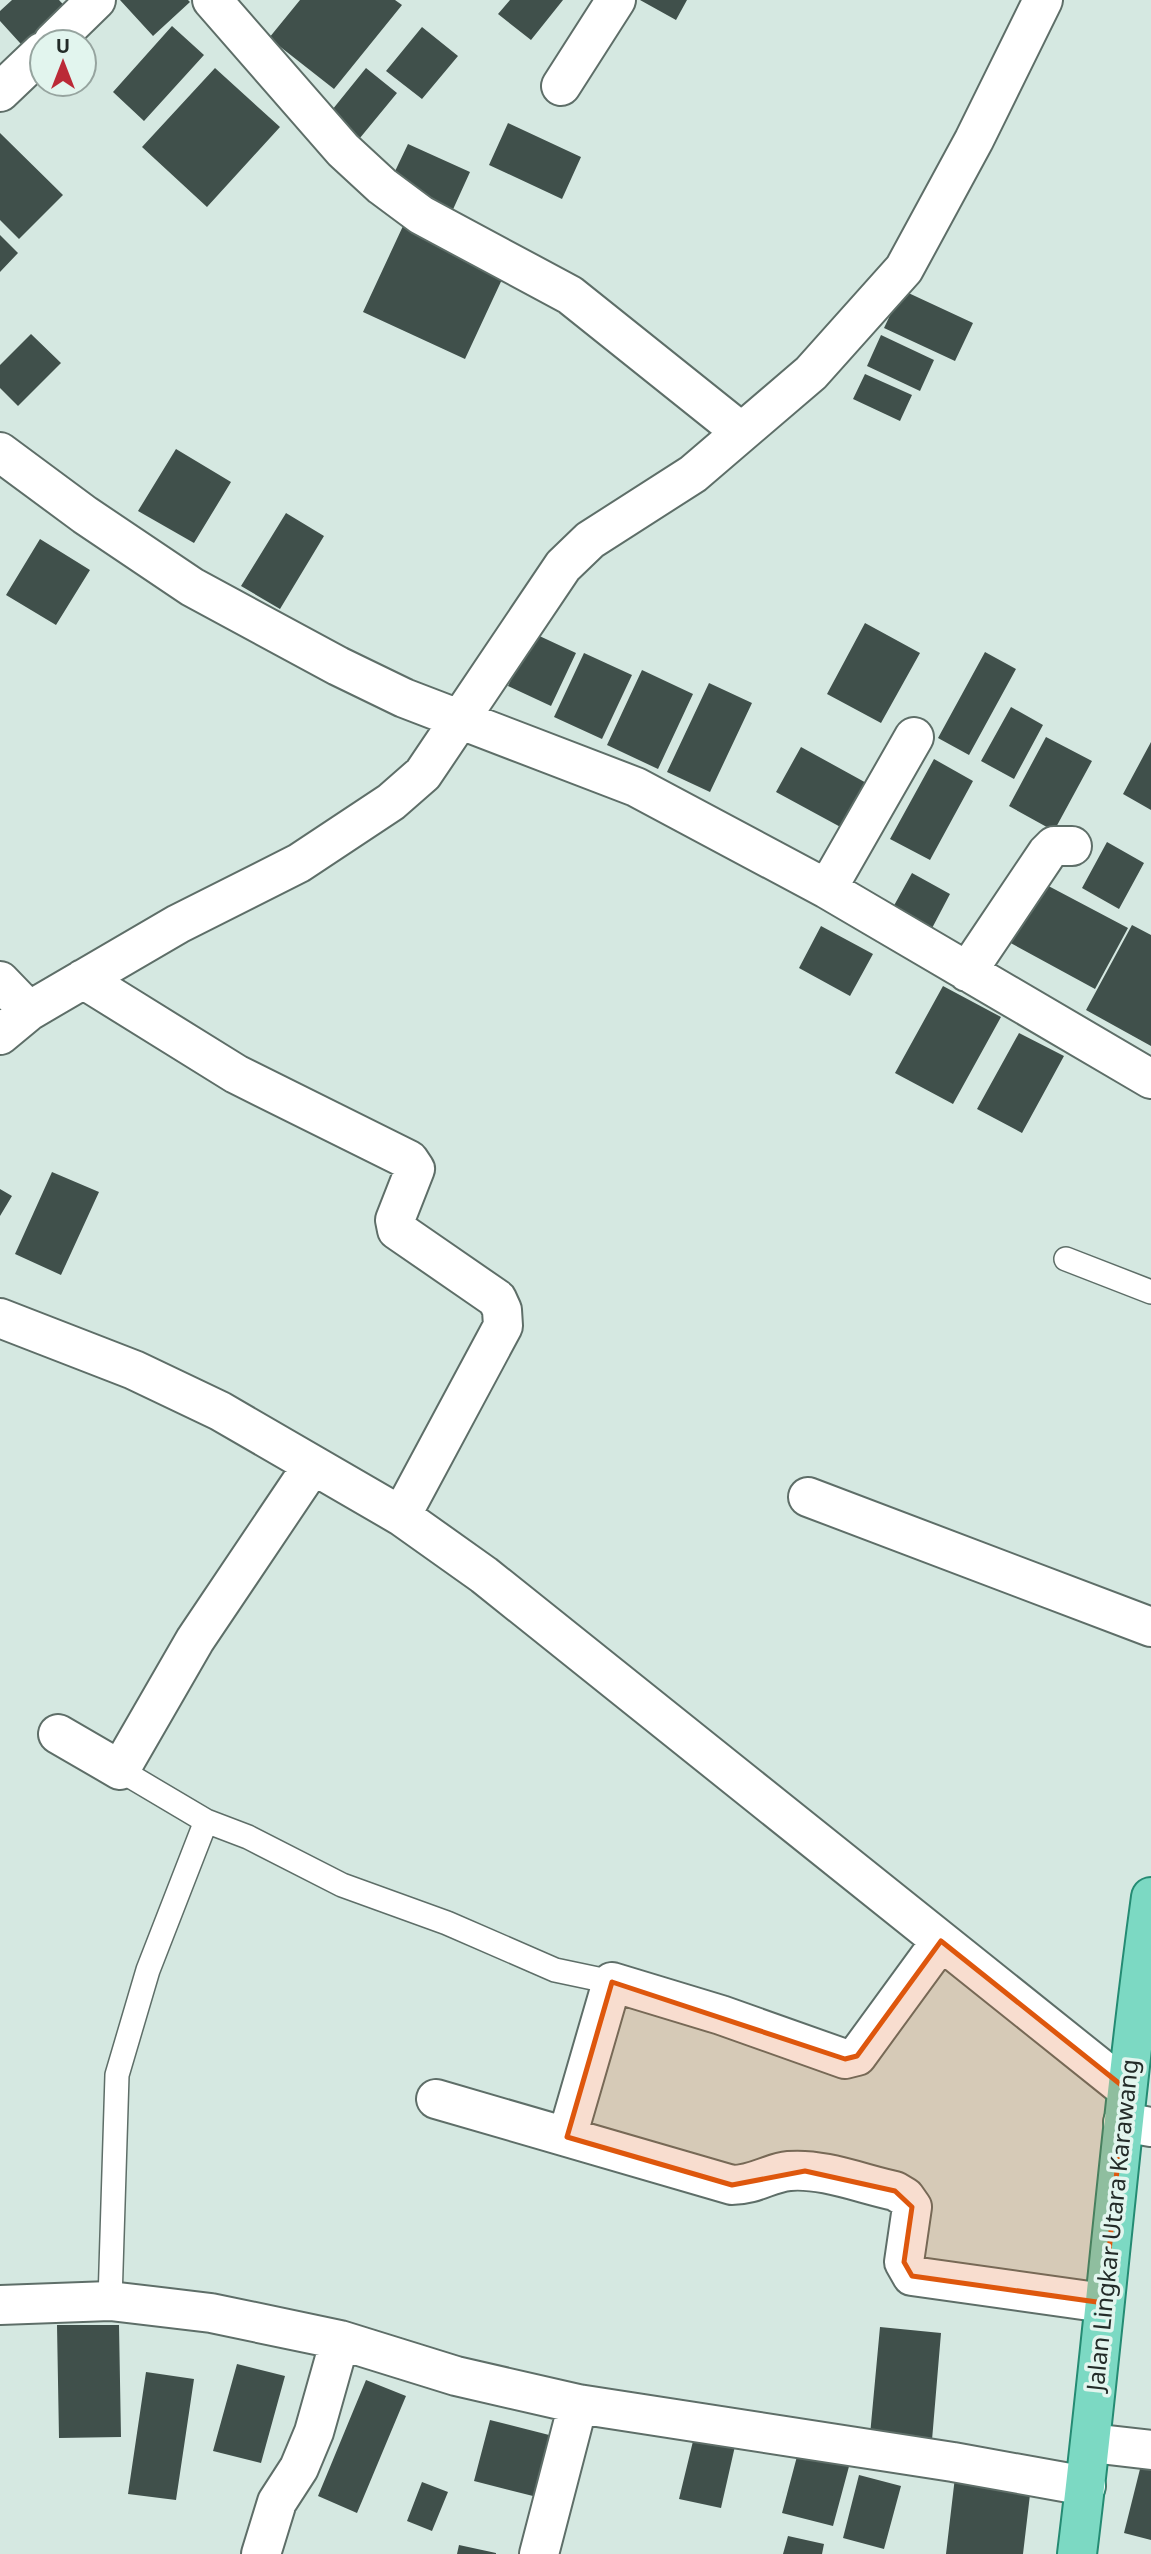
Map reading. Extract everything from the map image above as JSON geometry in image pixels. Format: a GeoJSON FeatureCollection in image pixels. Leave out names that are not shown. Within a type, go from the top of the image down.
{"type":"FeatureCollection","features":[{"type":"Feature","properties":{"kind":"main road","name":"Jalan Lingkar Utara Karawang"},"geometry":{"type":"LineString","coordinates":[[1077,2554],[1104,2303],[1133,2112],[1151,1897]]}},
{"type":"Feature","properties":{"kind":"street"},"geometry":{"type":"LineString","coordinates":[[67,28],[96,0]]}},
{"type":"Feature","properties":{"kind":"street"},"geometry":{"type":"LineString","coordinates":[[212,0],[343,150],[382,186],[421,215],[570,295],[740,431]]}},
{"type":"Feature","properties":{"kind":"street"},"geometry":{"type":"LineString","coordinates":[[561,86],[616,0]]}},
{"type":"Feature","properties":{"kind":"street"},"geometry":{"type":"LineString","coordinates":[[0,1035],[29,1011],[83,979],[178,925],[299,863],[391,802],[423,774],[462,720],[563,566],[590,540],[693,474],[740,431],[811,373],[904,268],[974,141],[1043,0]]}},
{"type":"Feature","properties":{"kind":"street"},"geometry":{"type":"LineString","coordinates":[[0,92],[28,65]]}},
{"type":"Feature","properties":{"kind":"street"},"geometry":{"type":"LineString","coordinates":[[0,452],[85,515],[192,587],[349,672],[404,698],[636,787],[827,889],[1151,1079]]}},
{"type":"Feature","properties":{"kind":"street"},"geometry":{"type":"LineString","coordinates":[[827,889],[914,737]]}},
{"type":"Feature","properties":{"kind":"street"},"geometry":{"type":"LineString","coordinates":[[967,972],[1047,853],[1054,846],[1072,846]]}},
{"type":"Feature","properties":{"kind":"street"},"geometry":{"type":"LineString","coordinates":[[83,979],[236,1074],[409,1160],[415,1169],[395,1220],[397,1230],[497,1299],[502,1310],[503,1326],[401,1516]]}},
{"type":"Feature","properties":{"kind":"street"},"geometry":{"type":"LineString","coordinates":[[0,981],[29,1011]]}},
{"type":"Feature","properties":{"kind":"street"},"geometry":{"type":"LineString","coordinates":[[0,1318],[147,1375],[220,1411],[401,1516],[484,1575],[941,1941],[1133,2112]]}},
{"type":"Feature","properties":{"kind":"street"},"geometry":{"type":"LineString","coordinates":[[58,1734],[121,1770],[195,1640],[312,1466]]}},
{"type":"Feature","properties":{"kind":"street"},"geometry":{"type":"LineString","coordinates":[[808,1497],[1151,1627]]}},
{"type":"Feature","properties":{"kind":"street"},"geometry":{"type":"LineString","coordinates":[[567,2137],[612,1982],[721,2015],[845,2059],[857,2056],[941,1941]]}},
{"type":"Feature","properties":{"kind":"street"},"geometry":{"type":"LineString","coordinates":[[436,2099],[732,2185],[750,2185],[786,2171],[805,2171],[895,2191],[905,2197],[912,2207],[904,2262],[912,2276],[1104,2303]]}},
{"type":"Feature","properties":{"kind":"street"},"geometry":{"type":"LineString","coordinates":[[0,2305],[110,2301],[211,2313],[340,2340],[456,2376],[578,2404],[953,2462],[1086,2486]]}},
{"type":"Feature","properties":{"kind":"street"},"geometry":{"type":"LineString","coordinates":[[261,2554],[277,2502],[299,2468],[314,2432],[340,2340]]}},
{"type":"Feature","properties":{"kind":"street"},"geometry":{"type":"LineString","coordinates":[[539,2554],[578,2404]]}},
{"type":"Feature","properties":{"kind":"street"},"geometry":{"type":"LineString","coordinates":[[1091,2443],[1151,2450]]}},
{"type":"Feature","properties":{"kind":"lane"},"geometry":{"type":"LineString","coordinates":[[1066,1259],[1151,1292]]}},
{"type":"Feature","properties":{"kind":"lane"},"geometry":{"type":"LineString","coordinates":[[121,1770],[206,1821],[248,1837],[341,1885],[447,1923],[555,1970],[612,1982]]}},
{"type":"Feature","properties":{"kind":"lane"},"geometry":{"type":"LineString","coordinates":[[110,2301],[117,2075],[148,1970],[206,1821]]}},
{"type":"Feature","properties":{"kind":"highlighted area"},"geometry":{"type":"Polygon","coordinates":[[[941,1941],[1125,2088],[1104,2303],[912,2276],[904,2262],[912,2207],[895,2191],[805,2171],[732,2185],[567,2137],[612,1982],[845,2059],[857,2056],[941,1941]]]}},
{"type":"Feature","properties":{"kind":"building"},"geometry":{"type":"Polygon","coordinates":[[[12,0],[59,0],[73,15],[59,28],[28,28],[28,52],[0,21],[0,11],[12,0]]]}},
{"type":"Feature","properties":{"kind":"building"},"geometry":{"type":"Polygon","coordinates":[[[120,0],[188,0],[190,2],[153,36],[120,0]]]}},
{"type":"Feature","properties":{"kind":"building"},"geometry":{"type":"Polygon","coordinates":[[[300,0],[395,0],[402,5],[334,89],[269,38],[300,0]]]}},
{"type":"Feature","properties":{"kind":"building"},"geometry":{"type":"Polygon","coordinates":[[[510,0],[563,0],[531,40],[498,14],[510,0]]]}},
{"type":"Feature","properties":{"kind":"building"},"geometry":{"type":"Polygon","coordinates":[[[640,0],[687,0],[676,20],[640,0]]]}},
{"type":"Feature","properties":{"kind":"building"},"geometry":{"type":"Polygon","coordinates":[[[172,26],[204,55],[144,121],[113,92],[172,26]]]}},
{"type":"Feature","properties":{"kind":"building"},"geometry":{"type":"Polygon","coordinates":[[[422,27],[458,56],[422,99],[386,71],[422,27]]]}},
{"type":"Feature","properties":{"kind":"building"},"geometry":{"type":"Polygon","coordinates":[[[215,68],[280,127],[207,207],[142,147],[215,68]]]}},
{"type":"Feature","properties":{"kind":"building"},"geometry":{"type":"Polygon","coordinates":[[[366,68],[397,93],[355,144],[324,120],[366,68]]]}},
{"type":"Feature","properties":{"kind":"building"},"geometry":{"type":"Polygon","coordinates":[[[508,123],[581,157],[562,199],[489,165],[508,123]]]}},
{"type":"Feature","properties":{"kind":"building"},"geometry":{"type":"Polygon","coordinates":[[[0,133],[63,195],[19,239],[0,220],[0,133]]]}},
{"type":"Feature","properties":{"kind":"building"},"geometry":{"type":"Polygon","coordinates":[[[408,144],[470,172],[450,216],[387,188],[408,144]]]}},
{"type":"Feature","properties":{"kind":"building"},"geometry":{"type":"Polygon","coordinates":[[[403,226],[505,273],[465,359],[363,312],[403,226]]]}},
{"type":"Feature","properties":{"kind":"building"},"geometry":{"type":"Polygon","coordinates":[[[0,235],[18,253],[0,272],[0,235]]]}},
{"type":"Feature","properties":{"kind":"building"},"geometry":{"type":"Polygon","coordinates":[[[902,290],[973,323],[955,361],[884,328],[902,290]]]}},
{"type":"Feature","properties":{"kind":"building"},"geometry":{"type":"Polygon","coordinates":[[[31,334],[61,363],[18,406],[0,388],[0,365],[31,334]]]}},
{"type":"Feature","properties":{"kind":"building"},"geometry":{"type":"Polygon","coordinates":[[[881,335],[934,360],[920,391],[867,366],[881,335]]]}},
{"type":"Feature","properties":{"kind":"building"},"geometry":{"type":"Polygon","coordinates":[[[865,374],[912,395],[900,421],[853,399],[865,374]]]}},
{"type":"Feature","properties":{"kind":"building"},"geometry":{"type":"Polygon","coordinates":[[[176,449],[231,482],[194,543],[138,511],[176,449]]]}},
{"type":"Feature","properties":{"kind":"building"},"geometry":{"type":"Polygon","coordinates":[[[286,513],[324,536],[280,609],[241,586],[286,513]]]}},
{"type":"Feature","properties":{"kind":"building"},"geometry":{"type":"Polygon","coordinates":[[[40,539],[90,570],[56,625],[6,595],[40,539]]]}},
{"type":"Feature","properties":{"kind":"building"},"geometry":{"type":"Polygon","coordinates":[[[865,623],[920,653],[881,723],[827,694],[865,623]]]}},
{"type":"Feature","properties":{"kind":"building"},"geometry":{"type":"Polygon","coordinates":[[[533,633],[576,653],[551,706],[508,686],[533,633]]]}},
{"type":"Feature","properties":{"kind":"building"},"geometry":{"type":"Polygon","coordinates":[[[985,652],[1016,669],[969,755],[938,738],[985,652]]]}},
{"type":"Feature","properties":{"kind":"building"},"geometry":{"type":"Polygon","coordinates":[[[584,653],[632,675],[602,739],[554,717],[584,653]]]}},
{"type":"Feature","properties":{"kind":"building"},"geometry":{"type":"Polygon","coordinates":[[[642,670],[693,694],[658,769],[607,745],[642,670]]]}},
{"type":"Feature","properties":{"kind":"building"},"geometry":{"type":"Polygon","coordinates":[[[709,683],[752,703],[710,792],[667,772],[709,683]]]}},
{"type":"Feature","properties":{"kind":"building"},"geometry":{"type":"Polygon","coordinates":[[[1011,707],[1043,725],[1014,779],[981,761],[1011,707]]]}},
{"type":"Feature","properties":{"kind":"building"},"geometry":{"type":"Polygon","coordinates":[[[1046,737],[1092,761],[1054,831],[1009,806],[1046,737]]]}},
{"type":"Feature","properties":{"kind":"building"},"geometry":{"type":"Polygon","coordinates":[[[1151,742],[1151,810],[1123,794],[1151,742]]]}},
{"type":"Feature","properties":{"kind":"building"},"geometry":{"type":"Polygon","coordinates":[[[801,747],[870,785],[846,830],[776,792],[801,747]]]}},
{"type":"Feature","properties":{"kind":"building"},"geometry":{"type":"Polygon","coordinates":[[[934,759],[973,781],[930,860],[890,839],[934,759]]]}},
{"type":"Feature","properties":{"kind":"building"},"geometry":{"type":"Polygon","coordinates":[[[1107,842],[1144,863],[1119,909],[1082,888],[1107,842]]]}},
{"type":"Feature","properties":{"kind":"building"},"geometry":{"type":"Polygon","coordinates":[[[912,873],[950,894],[930,932],[891,911],[912,873]]]}},
{"type":"Feature","properties":{"kind":"building"},"geometry":{"type":"Polygon","coordinates":[[[1039,881],[1128,928],[1095,989],[1007,941],[1039,881]]]}},
{"type":"Feature","properties":{"kind":"building"},"geometry":{"type":"Polygon","coordinates":[[[1132,925],[1151,935],[1151,1046],[1086,1010],[1132,925]]]}},
{"type":"Feature","properties":{"kind":"building"},"geometry":{"type":"Polygon","coordinates":[[[821,926],[873,954],[850,996],[799,968],[821,926]]]}},
{"type":"Feature","properties":{"kind":"building"},"geometry":{"type":"Polygon","coordinates":[[[943,986],[1001,1017],[953,1104],[895,1073],[943,986]]]}},
{"type":"Feature","properties":{"kind":"building"},"geometry":{"type":"Polygon","coordinates":[[[1019,1033],[1064,1056],[1022,1133],[977,1109],[1019,1033]]]}},
{"type":"Feature","properties":{"kind":"building"},"geometry":{"type":"Polygon","coordinates":[[[52,1172],[99,1192],[61,1275],[15,1254],[52,1172]]]}},
{"type":"Feature","properties":{"kind":"building"},"geometry":{"type":"Polygon","coordinates":[[[0,1189],[12,1196],[0,1216],[0,1189]]]}},
{"type":"Feature","properties":{"kind":"building"},"geometry":{"type":"Polygon","coordinates":[[[57,2325],[119,2325],[121,2437],[59,2438],[57,2325]]]}},
{"type":"Feature","properties":{"kind":"building"},"geometry":{"type":"Polygon","coordinates":[[[880,2327],[941,2333],[932,2440],[870,2435],[880,2327]]]}},
{"type":"Feature","properties":{"kind":"building"},"geometry":{"type":"Polygon","coordinates":[[[237,2364],[285,2376],[261,2463],[213,2451],[237,2364]]]}},
{"type":"Feature","properties":{"kind":"building"},"geometry":{"type":"Polygon","coordinates":[[[146,2372],[194,2379],[176,2500],[128,2494],[146,2372]]]}},
{"type":"Feature","properties":{"kind":"building"},"geometry":{"type":"Polygon","coordinates":[[[366,2380],[406,2396],[357,2513],[318,2496],[366,2380]]]}},
{"type":"Feature","properties":{"kind":"building"},"geometry":{"type":"Polygon","coordinates":[[[490,2420],[557,2437],[541,2498],[474,2481],[490,2420]]]}},
{"type":"Feature","properties":{"kind":"building"},"geometry":{"type":"Polygon","coordinates":[[[694,2437],[735,2446],[721,2508],[679,2499],[694,2437]]]}},
{"type":"Feature","properties":{"kind":"building"},"geometry":{"type":"Polygon","coordinates":[[[800,2445],[851,2459],[833,2526],[782,2513],[800,2445]]]}},
{"type":"Feature","properties":{"kind":"building"},"geometry":{"type":"Polygon","coordinates":[[[1142,2461],[1151,2463],[1151,2540],[1124,2533],[1142,2461]]]}},
{"type":"Feature","properties":{"kind":"building"},"geometry":{"type":"Polygon","coordinates":[[[859,2475],[901,2486],[884,2549],[843,2538],[859,2475]]]}},
{"type":"Feature","properties":{"kind":"building"},"geometry":{"type":"Polygon","coordinates":[[[955,2477],[1031,2486],[1023,2554],[946,2554],[955,2477]]]}},
{"type":"Feature","properties":{"kind":"building"},"geometry":{"type":"Polygon","coordinates":[[[422,2482],[448,2492],[432,2531],[407,2521],[422,2482]]]}},
{"type":"Feature","properties":{"kind":"building"},"geometry":{"type":"Polygon","coordinates":[[[788,2536],[824,2544],[822,2554],[783,2554],[788,2536]]]}},
{"type":"Feature","properties":{"kind":"building"},"geometry":{"type":"Polygon","coordinates":[[[459,2545],[496,2553],[496,2554],[457,2554],[459,2545]]]}}]}
